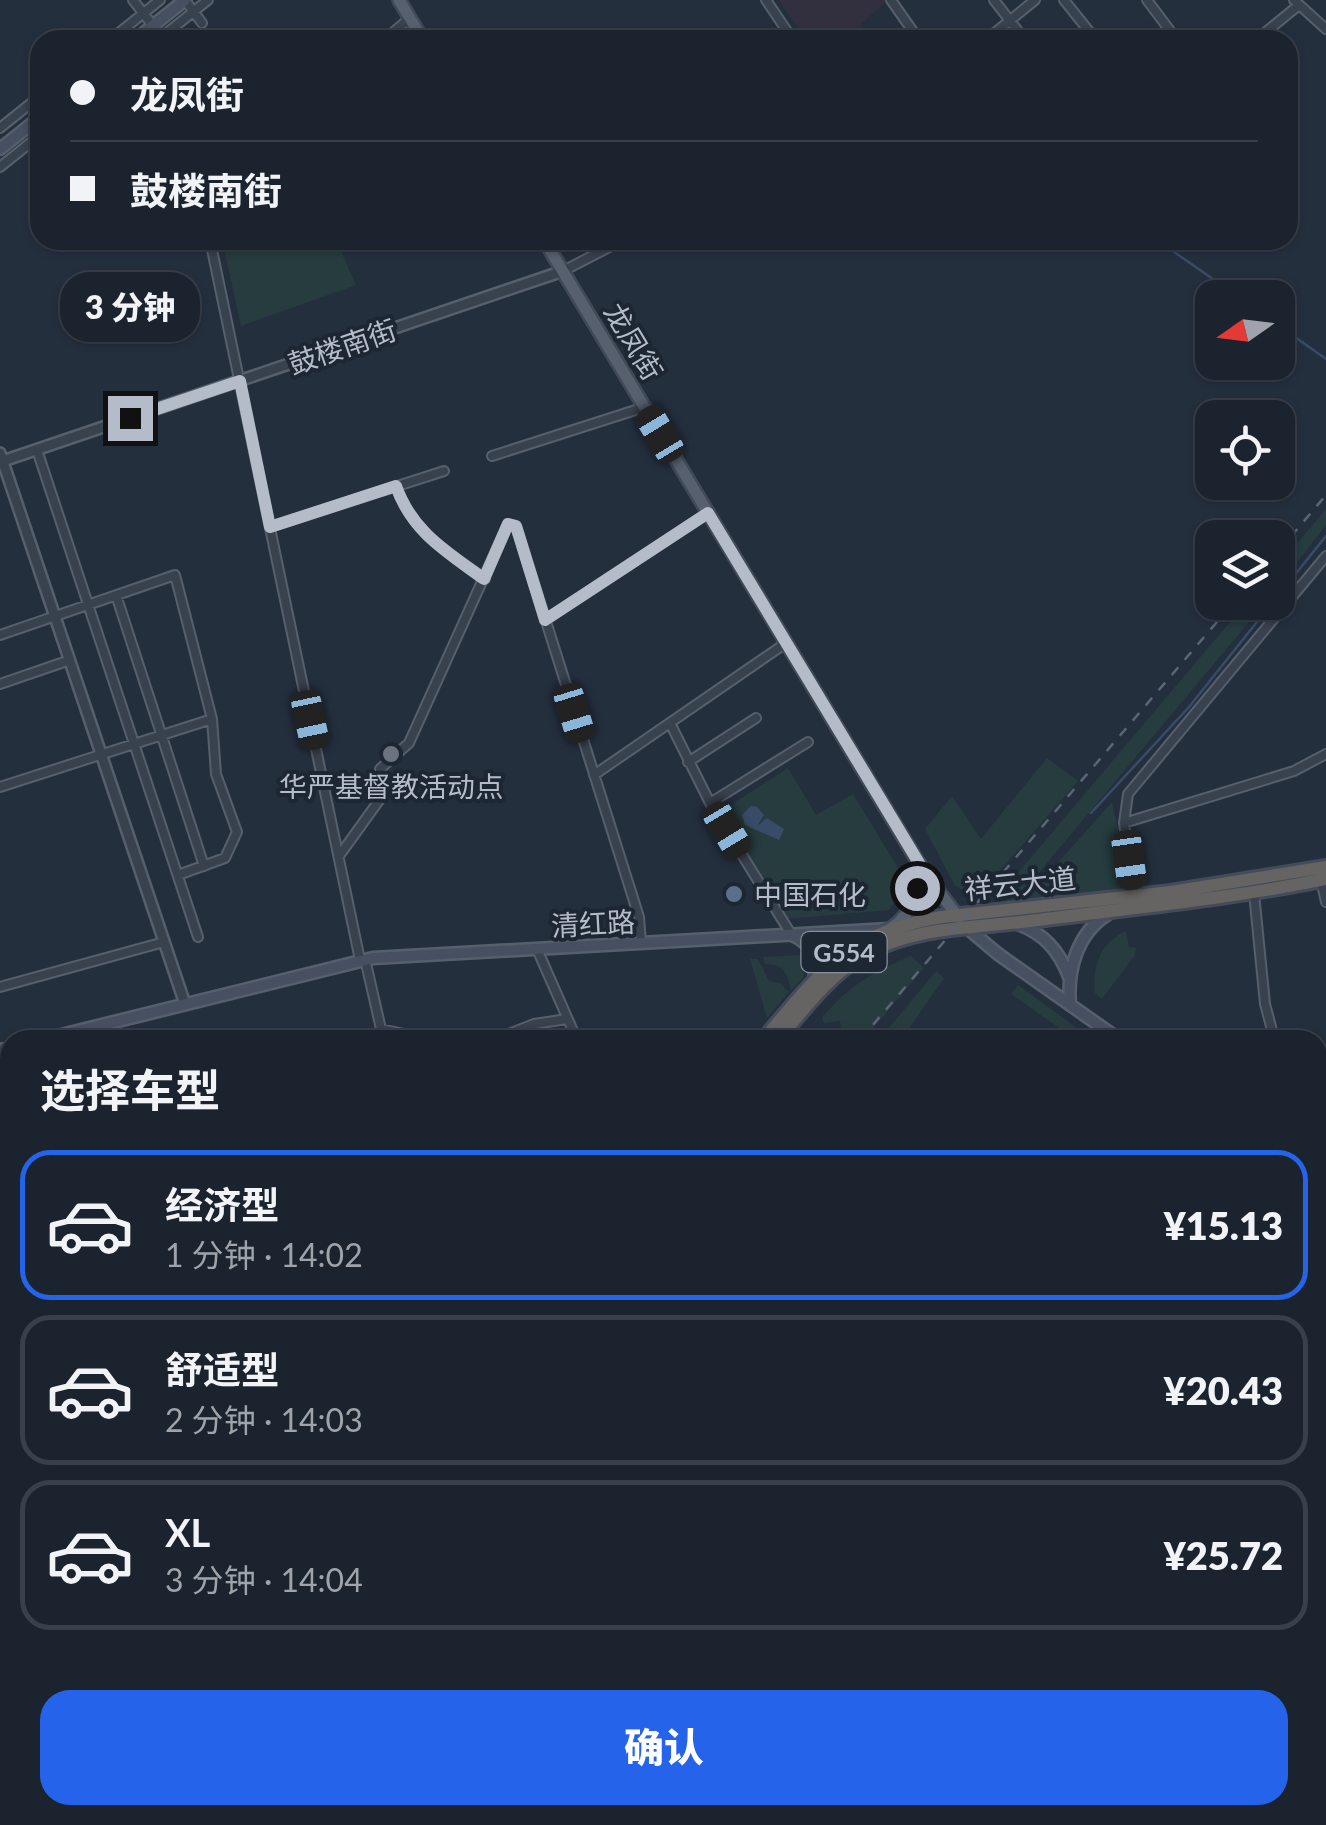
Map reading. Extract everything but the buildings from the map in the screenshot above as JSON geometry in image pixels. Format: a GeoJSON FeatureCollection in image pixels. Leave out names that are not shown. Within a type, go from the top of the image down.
{"type":"FeatureCollection","features":[{"type":"Feature","properties":{"kind":"highway","name":"祥云大道"},"geometry":{"type":"LineString","coordinates":[[772,1030],[841,954],[889,929],[956,915],[1324,875]]}},
{"type":"Feature","properties":{"kind":"highway","name":"祥云大道"},"geometry":{"type":"LineString","coordinates":[[787,1030],[836,976],[860,958],[909,936],[1254,893],[1324,875]]}},
{"type":"Feature","properties":{"kind":"main road"},"geometry":{"type":"LineString","coordinates":[[148,30],[185,0]]}},
{"type":"Feature","properties":{"kind":"main road"},"geometry":{"type":"LineString","coordinates":[[399,0],[418,30]]}},
{"type":"Feature","properties":{"kind":"main road"},"geometry":{"type":"LineString","coordinates":[[0,149],[30,124]]}},
{"type":"Feature","properties":{"kind":"main road","name":"龙凤街"},"geometry":{"type":"LineString","coordinates":[[550,250],[919,863],[966,926]]}},
{"type":"Feature","properties":{"kind":"main road"},"geometry":{"type":"LineString","coordinates":[[889,929],[912,906],[919,863]]}},
{"type":"Feature","properties":{"kind":"main road"},"geometry":{"type":"LineString","coordinates":[[1070,1004],[1070,981],[1086,933],[1099,919],[1116,910]]}},
{"type":"Feature","properties":{"kind":"main road"},"geometry":{"type":"LineString","coordinates":[[1014,923],[1048,940],[1070,981]]}},
{"type":"Feature","properties":{"kind":"main road"},"geometry":{"type":"LineString","coordinates":[[966,926],[998,954],[1106,1030]]}},
{"type":"Feature","properties":{"kind":"main road","name":"清红路"},"geometry":{"type":"LineString","coordinates":[[80,1030],[363,960],[966,926]]}},
{"type":"Feature","properties":{"kind":"main road"},"geometry":{"type":"LineString","coordinates":[[791,934],[812,950],[816,962],[814,980]]}},
{"type":"Feature","properties":{"kind":"street"},"geometry":{"type":"LineString","coordinates":[[133,0],[155,30]]}},
{"type":"Feature","properties":{"kind":"street"},"geometry":{"type":"LineString","coordinates":[[123,30],[160,0]]}},
{"type":"Feature","properties":{"kind":"street"},"geometry":{"type":"LineString","coordinates":[[185,0],[202,23]]}},
{"type":"Feature","properties":{"kind":"street"},"geometry":{"type":"LineString","coordinates":[[172,30],[208,0]]}},
{"type":"Feature","properties":{"kind":"street"},"geometry":{"type":"LineString","coordinates":[[766,0],[786,30]]}},
{"type":"Feature","properties":{"kind":"street"},"geometry":{"type":"LineString","coordinates":[[892,0],[912,30]]}},
{"type":"Feature","properties":{"kind":"street"},"geometry":{"type":"LineString","coordinates":[[994,0],[1018,30]]}},
{"type":"Feature","properties":{"kind":"street"},"geometry":{"type":"LineString","coordinates":[[999,30],[1035,0]]}},
{"type":"Feature","properties":{"kind":"street"},"geometry":{"type":"LineString","coordinates":[[1064,0],[1088,30]]}},
{"type":"Feature","properties":{"kind":"street"},"geometry":{"type":"LineString","coordinates":[[1146,0],[1169,30]]}},
{"type":"Feature","properties":{"kind":"street"},"geometry":{"type":"LineString","coordinates":[[1267,30],[1296,2],[1326,29]]}},
{"type":"Feature","properties":{"kind":"street"},"geometry":{"type":"LineString","coordinates":[[396,30],[410,18]]}},
{"type":"Feature","properties":{"kind":"street"},"geometry":{"type":"LineString","coordinates":[[0,128],[30,105]]}},
{"type":"Feature","properties":{"kind":"street"},"geometry":{"type":"LineString","coordinates":[[0,167],[30,143]]}},
{"type":"Feature","properties":{"kind":"street"},"geometry":{"type":"LineString","coordinates":[[212,250],[339,856],[381,1029],[386,1030]]}},
{"type":"Feature","properties":{"kind":"street","name":"鼓楼南街"},"geometry":{"type":"LineString","coordinates":[[1,459],[563,272],[604,250]]}},
{"type":"Feature","properties":{"kind":"street"},"geometry":{"type":"LineString","coordinates":[[492,456],[644,407]]}},
{"type":"Feature","properties":{"kind":"street"},"geometry":{"type":"LineString","coordinates":[[36,450],[198,937]]}},
{"type":"Feature","properties":{"kind":"street"},"geometry":{"type":"LineString","coordinates":[[1,459],[184,1004]]}},
{"type":"Feature","properties":{"kind":"street"},"geometry":{"type":"LineString","coordinates":[[270,527],[444,471]]}},
{"type":"Feature","properties":{"kind":"street"},"geometry":{"type":"LineString","coordinates":[[396,486],[412,520],[432,542],[484,579]]}},
{"type":"Feature","properties":{"kind":"street"},"geometry":{"type":"LineString","coordinates":[[545,620],[708,513]]}},
{"type":"Feature","properties":{"kind":"street"},"geometry":{"type":"LineString","coordinates":[[339,856],[383,795],[380,769],[409,743],[508,524],[516,526],[639,917],[640,943]]}},
{"type":"Feature","properties":{"kind":"street"},"geometry":{"type":"LineString","coordinates":[[1134,896],[1124,824],[1128,794],[1326,556]]}},
{"type":"Feature","properties":{"kind":"street"},"geometry":{"type":"LineString","coordinates":[[0,635],[175,576],[212,719],[216,774],[237,832],[229,854],[178,875]]}},
{"type":"Feature","properties":{"kind":"street"},"geometry":{"type":"LineString","coordinates":[[116,595],[204,866]]}},
{"type":"Feature","properties":{"kind":"street"},"geometry":{"type":"LineString","coordinates":[[594,775],[786,643]]}},
{"type":"Feature","properties":{"kind":"street"},"geometry":{"type":"LineString","coordinates":[[0,684],[70,660]]}},
{"type":"Feature","properties":{"kind":"street"},"geometry":{"type":"LineString","coordinates":[[688,762],[756,718]]}},
{"type":"Feature","properties":{"kind":"street"},"geometry":{"type":"LineString","coordinates":[[0,786],[212,719]]}},
{"type":"Feature","properties":{"kind":"street"},"geometry":{"type":"LineString","coordinates":[[670,722],[710,803],[791,934]]}},
{"type":"Feature","properties":{"kind":"street"},"geometry":{"type":"LineString","coordinates":[[710,803],[808,742]]}},
{"type":"Feature","properties":{"kind":"street"},"geometry":{"type":"LineString","coordinates":[[1124,824],[1294,771],[1326,754]]}},
{"type":"Feature","properties":{"kind":"street"},"geometry":{"type":"LineString","coordinates":[[1324,875],[1326,902]]}},
{"type":"Feature","properties":{"kind":"street"},"geometry":{"type":"LineString","coordinates":[[1254,893],[1265,1004],[1272,1030]]}},
{"type":"Feature","properties":{"kind":"street"},"geometry":{"type":"LineString","coordinates":[[0,987],[164,942]]}},
{"type":"Feature","properties":{"kind":"street"},"geometry":{"type":"LineString","coordinates":[[537,949],[572,1030]]}},
{"type":"Feature","properties":{"kind":"street"},"geometry":{"type":"LineString","coordinates":[[518,1030],[567,1019]]}},
{"type":"Feature","properties":{"kind":"shaded area"},"geometry":{"type":"Polygon","coordinates":[[[779,0],[887,0],[860,25],[864,30],[799,30],[779,0]]]}},
{"type":"Feature","properties":{"kind":"green space"},"geometry":{"type":"Polygon","coordinates":[[[224,250],[340,250],[356,285],[241,326],[224,250]]]}},
{"type":"Feature","properties":{"kind":"green space"},"geometry":{"type":"Polygon","coordinates":[[[1326,509],[1326,525],[1295,565],[1295,546],[1326,509]]]}},
{"type":"Feature","properties":{"kind":"green space"},"geometry":{"type":"Polygon","coordinates":[[[1232,620],[1251,620],[1015,901],[1006,902],[1001,893],[1232,620]]]}},
{"type":"Feature","properties":{"kind":"green space"},"geometry":{"type":"Polygon","coordinates":[[[1047,758],[1078,781],[977,897],[955,886],[925,829],[952,796],[981,839],[1047,758]]]}},
{"type":"Feature","properties":{"kind":"green space"},"geometry":{"type":"Polygon","coordinates":[[[788,768],[816,815],[853,794],[903,876],[902,893],[889,910],[786,919],[723,810],[788,768]]]}},
{"type":"Feature","properties":{"kind":"green space"},"geometry":{"type":"Polygon","coordinates":[[[1112,802],[1128,874],[1122,888],[1023,902],[1112,802]]]}},
{"type":"Feature","properties":{"kind":"green space"},"geometry":{"type":"Polygon","coordinates":[[[1126,931],[1129,947],[1136,948],[1135,955],[1102,999],[1095,993],[1100,956],[1110,942],[1126,931]]]}},
{"type":"Feature","properties":{"kind":"green space"},"geometry":{"type":"Polygon","coordinates":[[[802,955],[804,977],[791,991],[784,971],[765,964],[763,957],[802,955]]]}},
{"type":"Feature","properties":{"kind":"green space"},"geometry":{"type":"Polygon","coordinates":[[[911,956],[924,968],[871,1030],[841,1030],[840,1021],[824,1023],[822,1018],[831,1007],[873,974],[911,956]]]}},
{"type":"Feature","properties":{"kind":"green space"},"geometry":{"type":"Polygon","coordinates":[[[750,959],[758,959],[769,981],[780,983],[789,992],[767,1018],[750,959]]]}},
{"type":"Feature","properties":{"kind":"green space"},"geometry":{"type":"Polygon","coordinates":[[[936,971],[944,978],[908,1030],[887,1030],[936,971]]]}},
{"type":"Feature","properties":{"kind":"green space"},"geometry":{"type":"Polygon","coordinates":[[[1018,985],[1080,1030],[1062,1030],[1011,994],[1018,985]]]}},
{"type":"Feature","properties":{"kind":"water"},"geometry":{"type":"Polygon","coordinates":[[[751,806],[764,815],[757,826],[767,818],[784,829],[779,840],[745,825],[742,815],[751,806]]]}},
{"type":"Feature","properties":{"kind":"waterway"},"geometry":{"type":"LineString","coordinates":[[1171,250],[1214,280]]}},
{"type":"Feature","properties":{"kind":"waterway"},"geometry":{"type":"LineString","coordinates":[[1295,337],[1326,359]]}},
{"type":"Feature","properties":{"kind":"waterway"},"geometry":{"type":"LineString","coordinates":[[1295,575],[1326,536]]}},
{"type":"Feature","properties":{"kind":"waterway"},"geometry":{"type":"LineString","coordinates":[[1091,813],[1189,707],[1259,620]]}},
{"type":"Feature","properties":{"kind":"railway"},"geometry":{"type":"LineString","coordinates":[[1295,532],[1326,495]]}},
{"type":"Feature","properties":{"kind":"railway"},"geometry":{"type":"LineString","coordinates":[[869,1030],[1219,620]]}},
{"type":"Feature","properties":{"kind":"place","name":"华严基督教活动点"},"geometry":{"type":"Point","coordinates":[391,754]}},
{"type":"Feature","properties":{"kind":"place","name":"中国石化"},"geometry":{"type":"Point","coordinates":[734,894]}},
{"type":"Feature","properties":{"kind":"route"},"geometry":{"type":"LineString","coordinates":[[130,418],[240,381],[270,527],[396,486],[412,520],[432,542],[484,579],[508,524],[516,526],[545,620],[708,513],[919,863],[917,888]]}}]}
